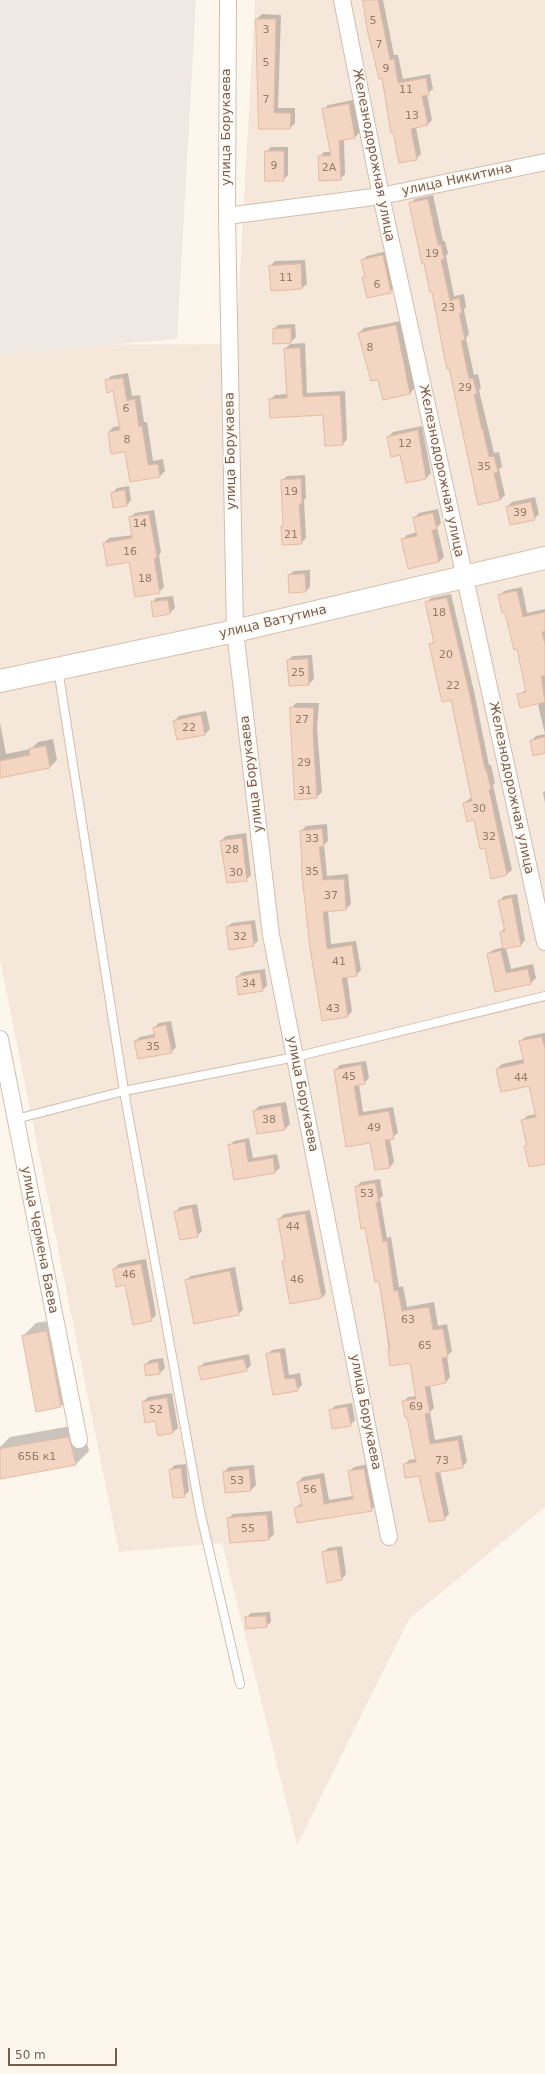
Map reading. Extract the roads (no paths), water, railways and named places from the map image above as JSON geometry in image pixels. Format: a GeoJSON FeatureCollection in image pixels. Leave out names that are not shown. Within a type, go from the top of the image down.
{"type":"FeatureCollection","features":[{"type":"Feature","properties":{"kind":"street","name":"улица Борукаева"},"geometry":{"type":"LineString","coordinates":[[228,0],[227,216],[235,631],[271,935],[389,1537]]}},
{"type":"Feature","properties":{"kind":"street","name":"Железнодорожная улица"},"geometry":{"type":"LineString","coordinates":[[342,0],[381,196],[545,942]]}},
{"type":"Feature","properties":{"kind":"street","name":"улица Никитина"},"geometry":{"type":"LineString","coordinates":[[227,216],[381,196],[545,162]]}},
{"type":"Feature","properties":{"kind":"street","name":"улица Ватутина"},"geometry":{"type":"LineString","coordinates":[[0,680],[235,631],[545,558]]}},
{"type":"Feature","properties":{"kind":"street","name":"улица Чермена Баева"},"geometry":{"type":"LineString","coordinates":[[0,1040],[79,1440]]}},
{"type":"Feature","properties":{"kind":"lane"},"geometry":{"type":"LineString","coordinates":[[58,668],[124,1091],[200,1511],[240,1684]]}},
{"type":"Feature","properties":{"kind":"lane"},"geometry":{"type":"LineString","coordinates":[[16,1120],[124,1091],[295,1057],[545,996]]}}]}
